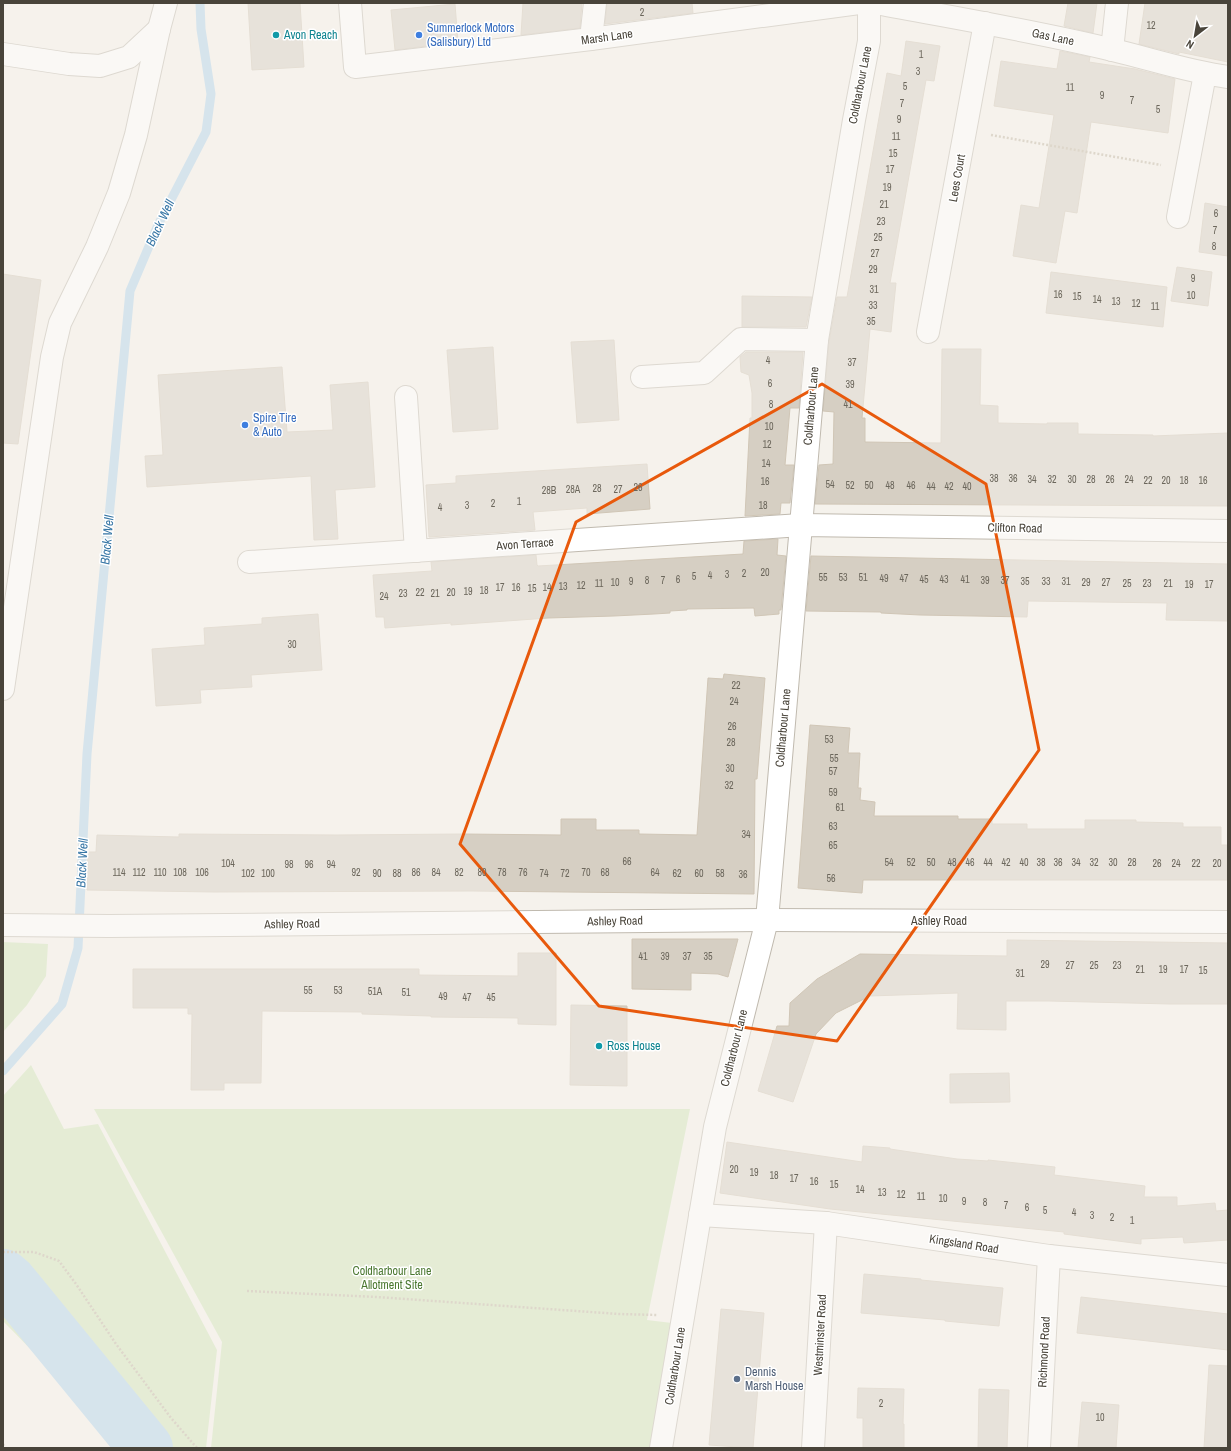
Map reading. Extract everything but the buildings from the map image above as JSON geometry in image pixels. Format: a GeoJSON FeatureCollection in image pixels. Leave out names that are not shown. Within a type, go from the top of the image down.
{"type":"FeatureCollection","features":[{"type":"Feature","properties":{"kind":"street"},"geometry":{"type":"LineString","coordinates":[[3,689],[6,649],[52,357],[60,323],[97,247],[119,193],[136,135],[166,3]]}},
{"type":"Feature","properties":{"kind":"street","name":"Marsh Lane"},"geometry":{"type":"LineString","coordinates":[[350,3],[355,67],[591,39],[859,3]]}},
{"type":"Feature","properties":{"kind":"street"},"geometry":{"type":"LineString","coordinates":[[591,39],[595,3]]}},
{"type":"Feature","properties":{"kind":"street","name":"Coldharbour Lane"},"geometry":{"type":"LineString","coordinates":[[661,1448],[714,1127],[767,920],[817,340],[854,120],[869,41],[869,3]]}},
{"type":"Feature","properties":{"kind":"street","name":"Gas Lane"},"geometry":{"type":"LineString","coordinates":[[876,3],[985,23],[1112,50],[1205,74],[1228,77]]}},
{"type":"Feature","properties":{"kind":"street"},"geometry":{"type":"LineString","coordinates":[[1112,50],[1117,3]]}},
{"type":"Feature","properties":{"kind":"street","name":"Lees Court"},"geometry":{"type":"LineString","coordinates":[[928,332],[985,23]]}},
{"type":"Feature","properties":{"kind":"street"},"geometry":{"type":"LineString","coordinates":[[3,54],[69,64],[100,66],[129,57],[159,29]]}},
{"type":"Feature","properties":{"kind":"street"},"geometry":{"type":"LineString","coordinates":[[1178,217],[1205,74]]}},
{"type":"Feature","properties":{"kind":"street"},"geometry":{"type":"LineString","coordinates":[[642,377],[704,373],[741,340],[817,340]]}},
{"type":"Feature","properties":{"kind":"street"},"geometry":{"type":"LineString","coordinates":[[406,397],[416,551]]}},
{"type":"Feature","properties":{"kind":"street","name":"Clifton Road"},"geometry":{"type":"LineString","coordinates":[[801,525],[1228,531]]}},
{"type":"Feature","properties":{"kind":"street","name":"Avon Terrace"},"geometry":{"type":"LineString","coordinates":[[250,562],[801,525]]}},
{"type":"Feature","properties":{"kind":"street","name":"Ashley Road"},"geometry":{"type":"LineString","coordinates":[[3,925],[109,926],[767,920],[1228,922]]}},
{"type":"Feature","properties":{"kind":"street","name":"Kingsland Road"},"geometry":{"type":"LineString","coordinates":[[700,1215],[826,1223],[1049,1256],[1228,1275]]}},
{"type":"Feature","properties":{"kind":"street","name":"Westminster Road"},"geometry":{"type":"LineString","coordinates":[[813,1448],[826,1223]]}},
{"type":"Feature","properties":{"kind":"street","name":"Richmond Road"},"geometry":{"type":"LineString","coordinates":[[1039,1448],[1049,1256]]}},
{"type":"Feature","properties":{"kind":"path"},"geometry":{"type":"LineString","coordinates":[[965,131],[1187,170]]}},
{"type":"Feature","properties":{"kind":"path"},"geometry":{"type":"LineString","coordinates":[[3,1252],[34,1252],[59,1261],[121,1350],[171,1418],[197,1448]]}},
{"type":"Feature","properties":{"kind":"path"},"geometry":{"type":"LineString","coordinates":[[247,1291],[377,1297],[619,1314],[683,1315]]}},
{"type":"Feature","properties":{"kind":"path"},"geometry":{"type":"LineString","coordinates":[[3,1444],[5,1448]]}},
{"type":"Feature","properties":{"kind":"highlighted area"},"geometry":{"type":"Polygon","coordinates":[[[822,384],[986,484],[1039,750],[837,1041],[599,1006],[460,844],[576,522],[822,384]]]}},
{"type":"Feature","properties":{"kind":"green space"},"geometry":{"type":"Polygon","coordinates":[[[3,942],[48,944],[46,976],[27,1005],[3,1032],[3,942]]]}},
{"type":"Feature","properties":{"kind":"green space"},"geometry":{"type":"Polygon","coordinates":[[[31,1065],[64,1129],[98,1124],[217,1350],[206,1448],[152,1448],[139,1444],[96,1416],[3,1321],[3,1096],[31,1065]]]}},
{"type":"Feature","properties":{"kind":"green space","name":"Coldharbour Lane Allotment Site"},"geometry":{"type":"Polygon","coordinates":[[[94,1109],[690,1109],[647,1320],[672,1323],[652,1448],[211,1448],[222,1342],[94,1109]]]}},
{"type":"Feature","properties":{"kind":"waterway","name":"Black Well"},"geometry":{"type":"LineString","coordinates":[[3,1071],[62,1004],[78,948],[87,754],[130,291],[158,225],[206,132],[211,94],[201,29],[200,3]]}},
{"type":"Feature","properties":{"kind":"waterway"},"geometry":{"type":"LineString","coordinates":[[3,1276],[10,1282],[146,1448]]}},
{"type":"Feature","properties":{"kind":"place","name":"Avon Reach"},"geometry":{"type":"Point","coordinates":[276,35]}},
{"type":"Feature","properties":{"kind":"place","name":"Summerlock Motors (Salisbury) Ltd"},"geometry":{"type":"Point","coordinates":[419,35]}},
{"type":"Feature","properties":{"kind":"place","name":"Spire Tire & Auto"},"geometry":{"type":"Point","coordinates":[245,425]}},
{"type":"Feature","properties":{"kind":"place","name":"Ross House"},"geometry":{"type":"Point","coordinates":[599,1046]}},
{"type":"Feature","properties":{"kind":"place","name":"Dennis Marsh House"},"geometry":{"type":"Point","coordinates":[737,1379]}}]}
